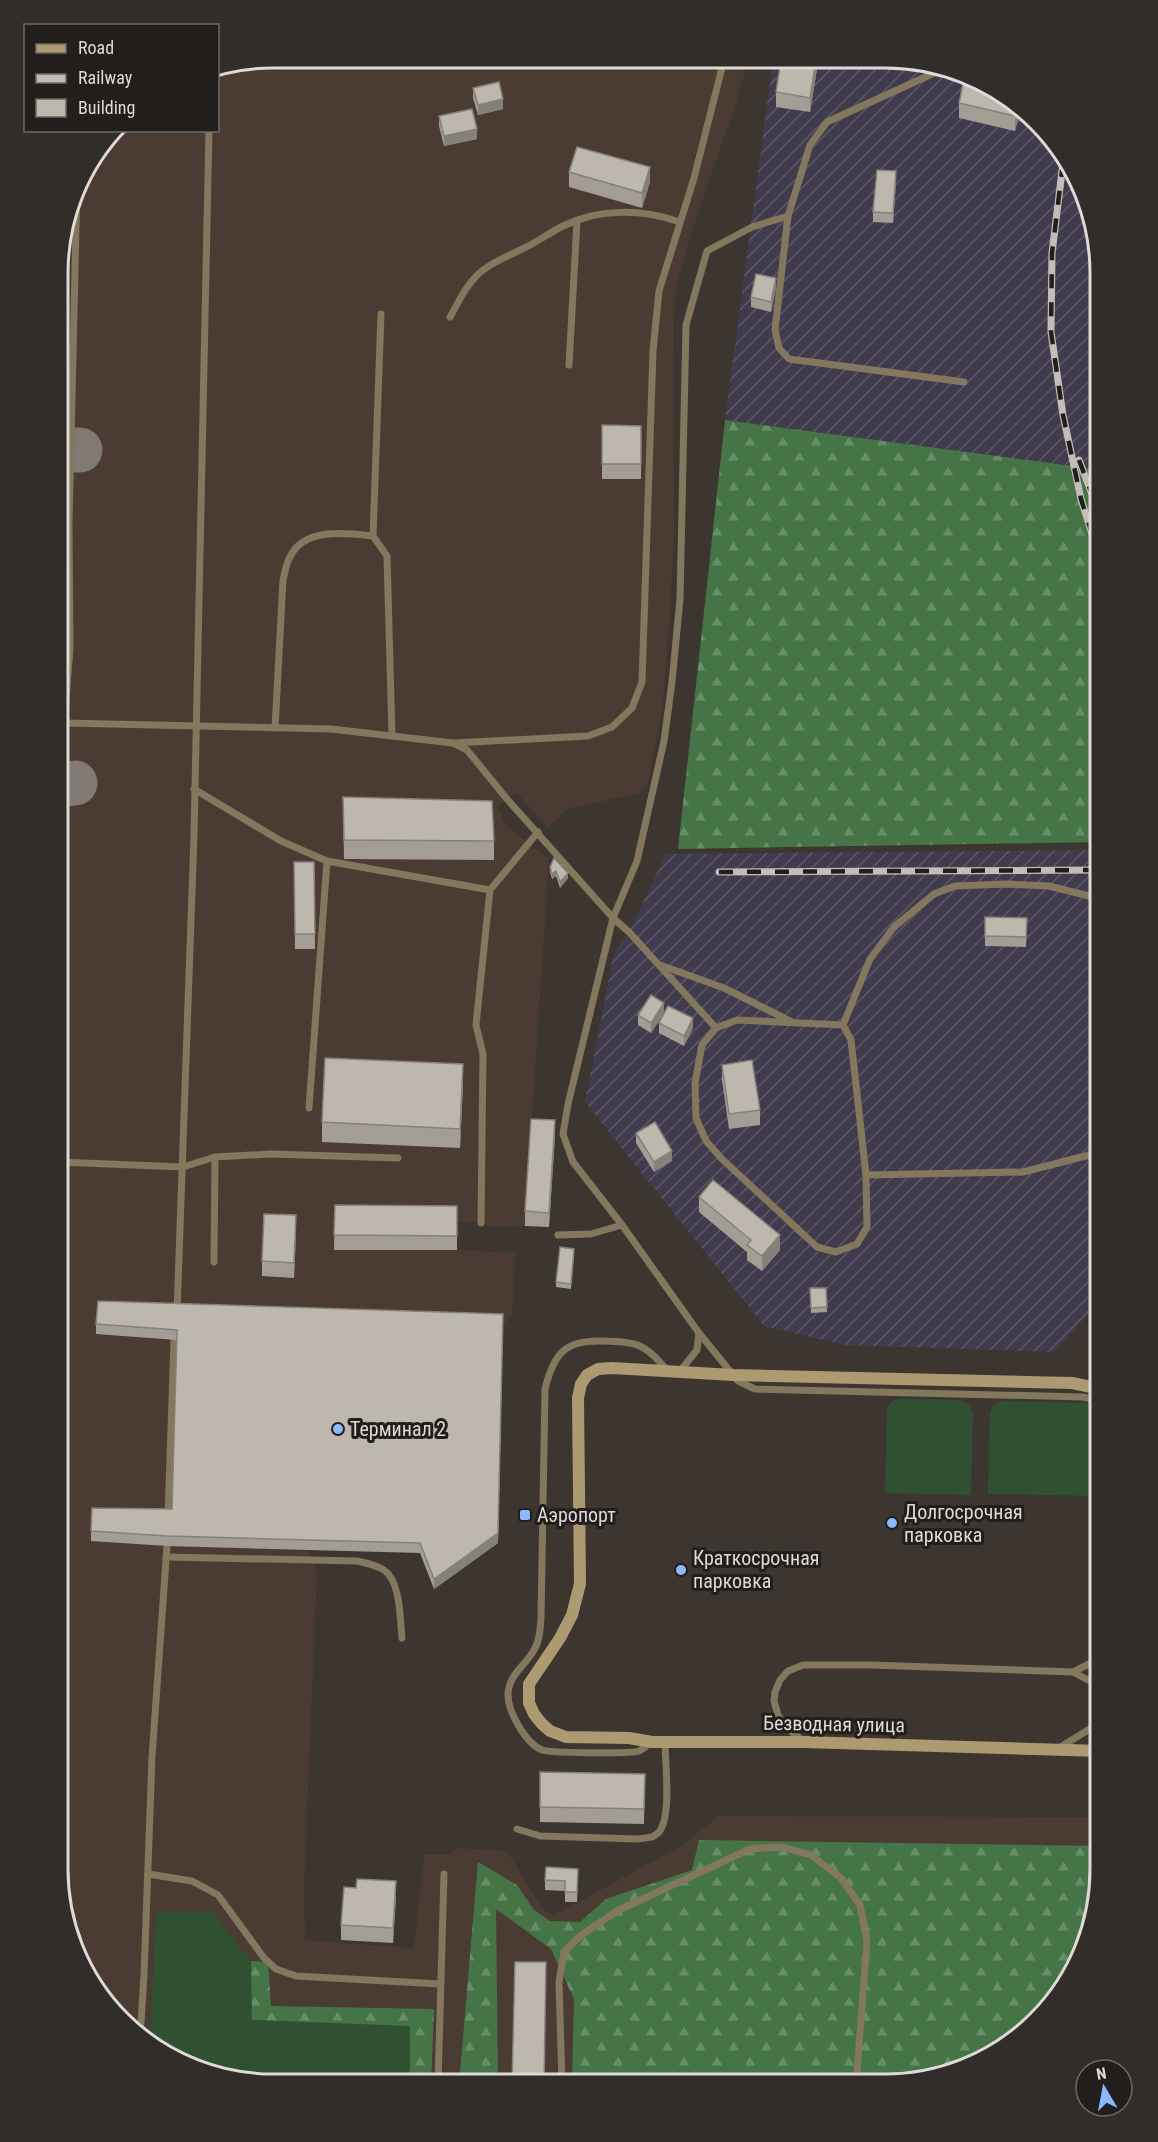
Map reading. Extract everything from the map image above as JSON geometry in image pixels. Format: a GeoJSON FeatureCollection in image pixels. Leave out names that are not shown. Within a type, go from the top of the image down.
{"type":"FeatureCollection","features":[{"type":"Feature","properties":{"kind":"main road","name":"Безводная улица"},"geometry":{"type":"LineString","coordinates":[[667,1370],[598,1369],[587,1375],[581,1384],[578,1398],[577,1433],[579,1584],[572,1615],[560,1638],[529,1684],[528,1694],[534,1714],[542,1724],[550,1731],[566,1737],[629,1738],[659,1742],[804,1742],[1090,1750]]}},
{"type":"Feature","properties":{"kind":"main road"},"geometry":{"type":"LineString","coordinates":[[667,1370],[733,1375],[1072,1383],[1090,1387]]}},
{"type":"Feature","properties":{"kind":"lane"},"geometry":{"type":"LineString","coordinates":[[68,723],[331,729],[453,742],[588,736],[612,727],[632,708],[642,682],[653,351],[659,291],[694,178],[722,68]]}},
{"type":"Feature","properties":{"kind":"lane"},"geometry":{"type":"LineString","coordinates":[[934,73],[827,122],[810,145],[788,216],[775,330],[780,348],[789,359],[964,382]]}},
{"type":"Feature","properties":{"kind":"lane"},"geometry":{"type":"LineString","coordinates":[[177,1314],[196,725],[209,132]]}},
{"type":"Feature","properties":{"kind":"lane"},"geometry":{"type":"LineString","coordinates":[[450,317],[472,280],[486,268],[563,226],[593,215],[622,212],[680,222]]}},
{"type":"Feature","properties":{"kind":"lane"},"geometry":{"type":"LineString","coordinates":[[68,674],[76,213]]}},
{"type":"Feature","properties":{"kind":"lane"},"geometry":{"type":"LineString","coordinates":[[788,216],[752,227],[707,251],[686,325],[680,599],[664,741],[637,861],[613,918],[568,1104],[563,1134],[573,1162],[622,1225],[699,1333],[733,1375],[746,1386],[755,1389],[1090,1399]]}},
{"type":"Feature","properties":{"kind":"lane"},"geometry":{"type":"LineString","coordinates":[[569,365],[577,221]]}},
{"type":"Feature","properties":{"kind":"lane"},"geometry":{"type":"LineString","coordinates":[[381,314],[374,536],[387,556],[392,736]]}},
{"type":"Feature","properties":{"kind":"lane"},"geometry":{"type":"LineString","coordinates":[[275,728],[283,580],[290,557],[299,545],[312,538],[338,532],[374,536]]}},
{"type":"Feature","properties":{"kind":"lane"},"geometry":{"type":"LineString","coordinates":[[453,742],[467,750],[613,918],[716,1028]]}},
{"type":"Feature","properties":{"kind":"lane"},"geometry":{"type":"LineString","coordinates":[[194,789],[281,841],[327,861],[490,891]]}},
{"type":"Feature","properties":{"kind":"lane"},"geometry":{"type":"LineString","coordinates":[[481,1223],[483,1054],[476,1025],[490,891],[537,832]]}},
{"type":"Feature","properties":{"kind":"lane"},"geometry":{"type":"LineString","coordinates":[[309,1108],[327,861]]}},
{"type":"Feature","properties":{"kind":"lane"},"geometry":{"type":"LineString","coordinates":[[843,1024],[737,1020],[716,1028],[702,1045],[695,1083],[696,1118],[706,1141],[722,1159],[817,1247],[836,1252],[857,1244],[867,1227],[866,1175],[851,1040],[843,1024],[870,959],[894,927],[934,894],[955,886],[1006,884],[1049,886],[1090,896]]}},
{"type":"Feature","properties":{"kind":"lane"},"geometry":{"type":"LineString","coordinates":[[657,964],[724,988],[792,1022]]}},
{"type":"Feature","properties":{"kind":"lane"},"geometry":{"type":"LineString","coordinates":[[68,1162],[183,1167],[216,1157],[271,1154],[398,1158]]}},
{"type":"Feature","properties":{"kind":"lane"},"geometry":{"type":"LineString","coordinates":[[866,1175],[1023,1172],[1090,1155]]}},
{"type":"Feature","properties":{"kind":"lane"},"geometry":{"type":"LineString","coordinates":[[214,1262],[216,1157]]}},
{"type":"Feature","properties":{"kind":"lane"},"geometry":{"type":"LineString","coordinates":[[558,1235],[591,1234],[622,1225]]}},
{"type":"Feature","properties":{"kind":"lane"},"geometry":{"type":"LineString","coordinates":[[680,1371],[697,1350],[699,1333]]}},
{"type":"Feature","properties":{"kind":"lane"},"geometry":{"type":"LineString","coordinates":[[168,1519],[174,1340]]}},
{"type":"Feature","properties":{"kind":"lane"},"geometry":{"type":"LineString","coordinates":[[517,1829],[540,1836],[637,1839],[651,1838],[659,1832],[663,1824],[666,1808],[659,1742],[623,1754],[542,1750],[524,1735],[515,1720],[508,1694],[510,1682],[516,1672],[535,1650],[541,1619],[545,1389],[553,1364],[567,1347],[584,1341],[631,1342],[650,1351],[667,1370]]}},
{"type":"Feature","properties":{"kind":"lane"},"geometry":{"type":"LineString","coordinates":[[141,2027],[152,1757],[167,1546]]}},
{"type":"Feature","properties":{"kind":"lane"},"geometry":{"type":"LineString","coordinates":[[166,1557],[357,1561],[373,1564],[387,1571],[397,1588],[402,1638]]}},
{"type":"Feature","properties":{"kind":"lane"},"geometry":{"type":"LineString","coordinates":[[1073,1672],[1090,1664]]}},
{"type":"Feature","properties":{"kind":"lane"},"geometry":{"type":"LineString","coordinates":[[804,1742],[786,1727],[777,1715],[774,1701],[780,1680],[788,1671],[803,1665],[1073,1672],[1090,1681]]}},
{"type":"Feature","properties":{"kind":"lane"},"geometry":{"type":"LineString","coordinates":[[1057,1749],[1090,1729]]}},
{"type":"Feature","properties":{"kind":"lane"},"geometry":{"type":"LineString","coordinates":[[562,2074],[559,1982],[564,1952],[580,1936],[617,1911],[750,1849],[782,1847],[811,1856],[841,1878],[860,1905],[867,1941],[857,2074]]}},
{"type":"Feature","properties":{"kind":"lane"},"geometry":{"type":"LineString","coordinates":[[148,1874],[192,1881],[218,1895],[264,1958],[276,1969],[296,1976],[440,1984]]}},
{"type":"Feature","properties":{"kind":"lane"},"geometry":{"type":"LineString","coordinates":[[438,2074],[444,1874]]}},
{"type":"Feature","properties":{"kind":"shaded area"},"geometry":{"type":"Polygon","coordinates":[[[259,68],[746,68],[690,237],[676,289],[673,319],[674,536],[670,615],[662,712],[647,787],[640,793],[567,809],[548,828],[516,792],[497,807],[506,825],[549,859],[525,1226],[491,1227],[481,1223],[457,1221],[457,1250],[515,1253],[512,1317],[503,1324],[498,1543],[434,1589],[420,1553],[308,1549],[317,1574],[304,1884],[305,1940],[414,1948],[424,1855],[450,1855],[457,1848],[507,1851],[544,1911],[553,1916],[681,1846],[719,1816],[1090,1817],[1090,1883],[1087,1910],[1080,1936],[1063,1972],[1031,2015],[988,2047],[952,2064],[926,2071],[899,2074],[272,2074],[245,2073],[219,2068],[194,2059],[158,2040],[118,2005],[102,1984],[78,1936],[71,1910],[68,1883],[69,245],[74,219],[83,194],[102,158],[123,132],[219,132],[219,74],[259,68]]]}},
{"type":"Feature","properties":{"kind":"shaded area"},"geometry":{"type":"Polygon","coordinates":[[[772,68],[899,68],[926,71],[952,78],[1000,102],[1040,137],[1056,158],[1069,182],[1080,206],[1087,232],[1090,259],[1090,468],[725,420],[772,68]]]}},
{"type":"Feature","properties":{"kind":"shaded area"},"geometry":{"type":"Polygon","coordinates":[[[1090,850],[1090,1311],[1054,1352],[846,1345],[764,1326],[585,1102],[613,958],[629,932],[666,854],[1090,850]]]}},
{"type":"Feature","properties":{"kind":"green space"},"geometry":{"type":"Polygon","coordinates":[[[725,420],[1090,468],[1090,842],[678,849],[725,420]]]}},
{"type":"Feature","properties":{"kind":"green space"},"geometry":{"type":"Polygon","coordinates":[[[899,1399],[960,1400],[968,1404],[973,1412],[971,1495],[885,1493],[887,1410],[891,1402],[899,1399]]]}},
{"type":"Feature","properties":{"kind":"green space"},"geometry":{"type":"Polygon","coordinates":[[[1001,1401],[1090,1404],[1090,1496],[988,1494],[990,1413],[993,1406],[1001,1401]]]}},
{"type":"Feature","properties":{"kind":"green space"},"geometry":{"type":"Polygon","coordinates":[[[699,1840],[1090,1846],[1087,1910],[1080,1936],[1063,1972],[1031,2015],[988,2047],[952,2064],[926,2071],[899,2074],[572,2074],[574,1999],[551,1949],[496,1909],[498,2074],[460,2074],[478,1862],[517,1885],[534,1910],[550,1921],[580,1922],[606,1899],[692,1870],[699,1840]]]}},
{"type":"Feature","properties":{"kind":"green space"},"geometry":{"type":"Polygon","coordinates":[[[213,1912],[251,1961],[253,2020],[410,2026],[410,2074],[245,2073],[219,2068],[194,2059],[158,2040],[150,2034],[156,1913],[213,1912]]]}},
{"type":"Feature","properties":{"kind":"green space"},"geometry":{"type":"Polygon","coordinates":[[[251,1961],[268,1962],[271,2006],[434,2009],[431,2074],[410,2074],[410,2026],[252,2020],[251,1961]]]}},
{"type":"Feature","properties":{"kind":"building"},"geometry":{"type":"Polygon","coordinates":[[[780,68],[815,68],[810,98],[776,92],[780,68]]]}},
{"type":"Feature","properties":{"kind":"building"},"geometry":{"type":"Polygon","coordinates":[[[499,82],[503,99],[478,105],[473,88],[499,82]]]}},
{"type":"Feature","properties":{"kind":"building"},"geometry":{"type":"Polygon","coordinates":[[[963,83],[1000,102],[1016,114],[1015,116],[959,103],[963,83]]]}},
{"type":"Feature","properties":{"kind":"building"},"geometry":{"type":"Polygon","coordinates":[[[472,109],[477,129],[444,136],[439,116],[472,109]]]}},
{"type":"Feature","properties":{"kind":"building"},"geometry":{"type":"Polygon","coordinates":[[[577,147],[650,167],[642,193],[569,172],[577,147]]]}},
{"type":"Feature","properties":{"kind":"building"},"geometry":{"type":"Polygon","coordinates":[[[877,170],[896,171],[893,213],[873,212],[877,170]]]}},
{"type":"Feature","properties":{"kind":"building"},"geometry":{"type":"Polygon","coordinates":[[[756,274],[776,278],[771,302],[751,297],[756,274]]]}},
{"type":"Feature","properties":{"kind":"building"},"geometry":{"type":"Polygon","coordinates":[[[602,425],[641,426],[641,464],[602,464],[602,425]]]}},
{"type":"Feature","properties":{"kind":"building"},"geometry":{"type":"Polygon","coordinates":[[[343,797],[492,801],[494,841],[344,840],[343,797]]]}},
{"type":"Feature","properties":{"kind":"building"},"geometry":{"type":"Polygon","coordinates":[[[554,858],[568,873],[560,882],[556,871],[552,874],[550,867],[554,858]]]}},
{"type":"Feature","properties":{"kind":"building"},"geometry":{"type":"Polygon","coordinates":[[[294,862],[314,862],[315,934],[295,934],[294,862]]]}},
{"type":"Feature","properties":{"kind":"building"},"geometry":{"type":"Polygon","coordinates":[[[985,917],[1027,918],[1026,937],[985,936],[985,917]]]}},
{"type":"Feature","properties":{"kind":"building"},"geometry":{"type":"Polygon","coordinates":[[[651,995],[664,1003],[651,1023],[638,1015],[651,995]]]}},
{"type":"Feature","properties":{"kind":"building"},"geometry":{"type":"Polygon","coordinates":[[[668,1006],[693,1018],[684,1036],[659,1023],[668,1006]]]}},
{"type":"Feature","properties":{"kind":"building"},"geometry":{"type":"Polygon","coordinates":[[[325,1058],[463,1064],[460,1129],[322,1122],[325,1058]]]}},
{"type":"Feature","properties":{"kind":"building"},"geometry":{"type":"Polygon","coordinates":[[[752,1060],[760,1110],[729,1114],[722,1065],[752,1060]]]}},
{"type":"Feature","properties":{"kind":"building"},"geometry":{"type":"Polygon","coordinates":[[[531,1119],[555,1120],[549,1213],[525,1211],[531,1119]]]}},
{"type":"Feature","properties":{"kind":"building"},"geometry":{"type":"Polygon","coordinates":[[[655,1122],[672,1151],[654,1162],[636,1133],[655,1122]]]}},
{"type":"Feature","properties":{"kind":"building"},"geometry":{"type":"Polygon","coordinates":[[[713,1180],[780,1235],[762,1256],[747,1245],[751,1240],[699,1197],[713,1180]]]}},
{"type":"Feature","properties":{"kind":"building"},"geometry":{"type":"Polygon","coordinates":[[[335,1205],[457,1206],[457,1236],[334,1235],[335,1205]]]}},
{"type":"Feature","properties":{"kind":"building"},"geometry":{"type":"Polygon","coordinates":[[[264,1214],[296,1215],[294,1263],[262,1261],[264,1214]]]}},
{"type":"Feature","properties":{"kind":"building"},"geometry":{"type":"Polygon","coordinates":[[[560,1247],[574,1249],[571,1284],[556,1282],[560,1247]]]}},
{"type":"Feature","properties":{"kind":"building"},"geometry":{"type":"Polygon","coordinates":[[[810,1288],[826,1288],[827,1307],[811,1308],[810,1288]]]}},
{"type":"Feature","properties":{"kind":"building","name":"Терминал 2"},"geometry":{"type":"Polygon","coordinates":[[[98,1301],[503,1314],[498,1533],[434,1579],[420,1543],[167,1536],[91,1531],[92,1508],[172,1509],[177,1330],[96,1324],[98,1301]]]}},
{"type":"Feature","properties":{"kind":"building"},"geometry":{"type":"Polygon","coordinates":[[[540,1772],[645,1774],[644,1809],[540,1807],[540,1772]]]}},
{"type":"Feature","properties":{"kind":"building"},"geometry":{"type":"Polygon","coordinates":[[[546,1867],[578,1869],[577,1892],[565,1892],[565,1881],[545,1880],[546,1867]]]}},
{"type":"Feature","properties":{"kind":"building"},"geometry":{"type":"Polygon","coordinates":[[[357,1879],[396,1881],[393,1928],[341,1925],[344,1887],[356,1888],[357,1879]]]}},
{"type":"Feature","properties":{"kind":"building"},"geometry":{"type":"Polygon","coordinates":[[[515,1962],[546,1962],[544,2074],[512,2074],[515,1962]]]}},
{"type":"Feature","properties":{"kind":"taxiway"},"geometry":{"type":"LineString","coordinates":[[71,450],[80,450]]}},
{"type":"Feature","properties":{"kind":"taxiway"},"geometry":{"type":"LineString","coordinates":[[68,784],[75,783]]}},
{"type":"Feature","properties":{"kind":"railway"},"geometry":{"type":"LineString","coordinates":[[1062,169],[1052,253],[1051,332],[1063,415],[1081,499],[1090,527]]}},
{"type":"Feature","properties":{"kind":"railway"},"geometry":{"type":"LineString","coordinates":[[1079,460],[1090,489]]}},
{"type":"Feature","properties":{"kind":"railway"},"geometry":{"type":"LineString","coordinates":[[719,872],[1090,870]]}},
{"type":"Feature","properties":{"kind":"place","name":"Терминал 2"},"geometry":{"type":"Point","coordinates":[338,1429]}},
{"type":"Feature","properties":{"kind":"place","name":"Аэропорт"},"geometry":{"type":"Point","coordinates":[525,1515]}},
{"type":"Feature","properties":{"kind":"place","name":"Долгосрочная парковка"},"geometry":{"type":"Point","coordinates":[892,1523]}},
{"type":"Feature","properties":{"kind":"place","name":"Краткосрочная парковка"},"geometry":{"type":"Point","coordinates":[681,1570]}}]}
